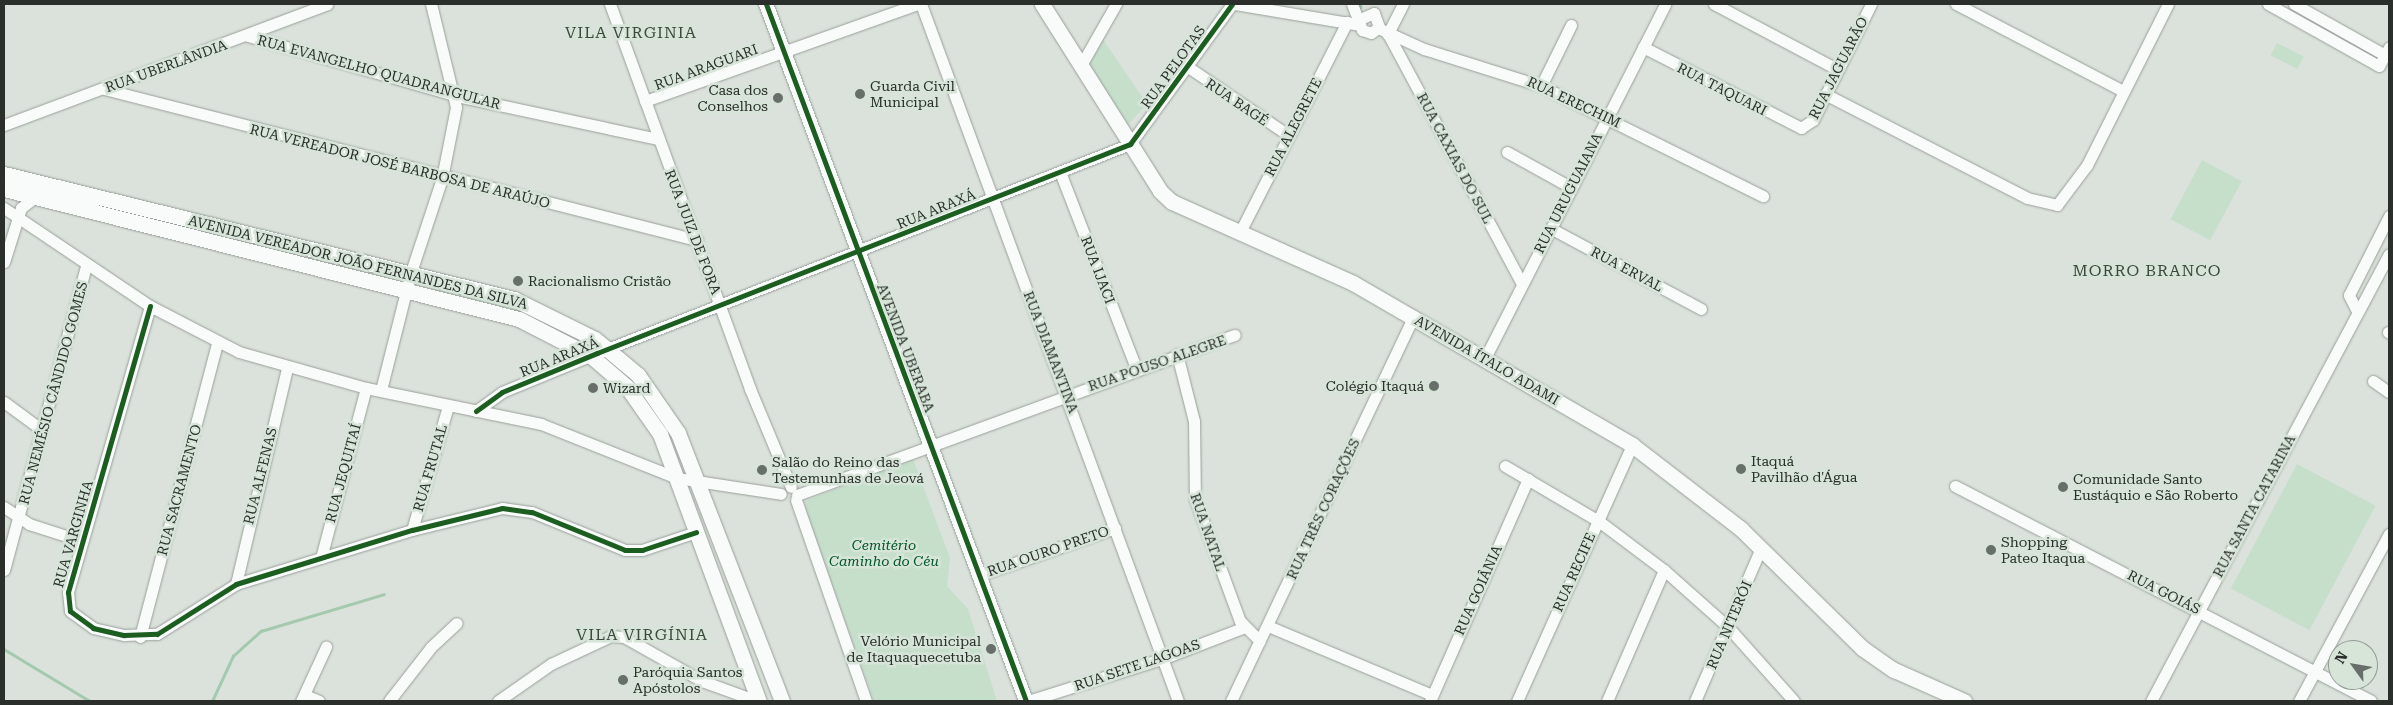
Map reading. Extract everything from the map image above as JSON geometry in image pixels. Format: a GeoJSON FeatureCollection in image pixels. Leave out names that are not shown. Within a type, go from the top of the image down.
{"type":"FeatureCollection","features":[{"type":"Feature","properties":{"kind":"main road","name":"AVENIDA ÍTALO ADAMI"},"geometry":{"type":"LineString","coordinates":[[1042,4],[1080,68],[1166,198],[1313,263],[1414,316],[1486,356],[1632,444],[1761,548],[1862,648],[1946,698],[1964,701]]}},
{"type":"Feature","properties":{"kind":"main road","name":"AVENIDA VEREADOR JOÃO FERNANDES DA SILVA"},"geometry":{"type":"LineString","coordinates":[[4,174],[514,299],[563,320],[608,349],[654,394],[678,434],[699,482],[782,701]]}},
{"type":"Feature","properties":{"kind":"main road","name":"AVENIDA VEREADOR JOÃO FERNANDES DA SILVA"},"geometry":{"type":"LineString","coordinates":[[4,189],[405,293],[519,319],[591,356],[640,402],[660,434],[758,701]]}},
{"type":"Feature","properties":{"kind":"main road"},"geometry":{"type":"LineString","coordinates":[[212,243],[218,226]]}},
{"type":"Feature","properties":{"kind":"street","name":"RUA UBERLÂNDIA"},"geometry":{"type":"LineString","coordinates":[[4,125],[248,36],[327,4]]}},
{"type":"Feature","properties":{"kind":"street"},"geometry":{"type":"LineString","coordinates":[[381,390],[410,275],[442,178],[457,96],[431,4]]}},
{"type":"Feature","properties":{"kind":"street","name":"RUA JUIZ DE FORA"},"geometry":{"type":"LineString","coordinates":[[610,4],[657,139],[795,494],[866,701]]}},
{"type":"Feature","properties":{"kind":"street","name":"AVENIDA UBERABA"},"geometry":{"type":"LineString","coordinates":[[766,4],[857,253],[933,446],[1027,701]]}},
{"type":"Feature","properties":{"kind":"street","name":"RUA ARAGUARI"},"geometry":{"type":"LineString","coordinates":[[645,101],[917,4]]}},
{"type":"Feature","properties":{"kind":"street","name":"RUA DIAMANTINA"},"geometry":{"type":"LineString","coordinates":[[921,4],[991,198],[1068,395],[1178,701]]}},
{"type":"Feature","properties":{"kind":"street"},"geometry":{"type":"LineString","coordinates":[[1080,68],[1116,4]]}},
{"type":"Feature","properties":{"kind":"street"},"geometry":{"type":"LineString","coordinates":[[1234,4],[1347,22],[1360,22]]}},
{"type":"Feature","properties":{"kind":"street","name":"RUA PELOTAS"},"geometry":{"type":"LineString","coordinates":[[1130,144],[1234,4]]}},
{"type":"Feature","properties":{"kind":"street"},"geometry":{"type":"LineString","coordinates":[[1352,4],[1360,22]]}},
{"type":"Feature","properties":{"kind":"street"},"geometry":{"type":"LineString","coordinates":[[1383,31],[1403,4]]}},
{"type":"Feature","properties":{"kind":"street","name":"RUA URUGUAIANA"},"geometry":{"type":"LineString","coordinates":[[1486,356],[1521,282],[1552,229],[1665,4]]}},
{"type":"Feature","properties":{"kind":"street"},"geometry":{"type":"LineString","coordinates":[[1714,4],[1837,69]]}},
{"type":"Feature","properties":{"kind":"street","name":"RUA JAGUARÃO"},"geometry":{"type":"LineString","coordinates":[[1801,128],[1813,120],[1871,4]]}},
{"type":"Feature","properties":{"kind":"street"},"geometry":{"type":"LineString","coordinates":[[1956,4],[2123,91]]}},
{"type":"Feature","properties":{"kind":"street"},"geometry":{"type":"LineString","coordinates":[[1826,94],[2028,198],[2057,205],[2072,190],[2168,4]]}},
{"type":"Feature","properties":{"kind":"street"},"geometry":{"type":"LineString","coordinates":[[2268,4],[2289,16],[2385,58]]}},
{"type":"Feature","properties":{"kind":"street"},"geometry":{"type":"LineString","coordinates":[[2289,16],[2295,4],[2385,58]]}},
{"type":"Feature","properties":{"kind":"street"},"geometry":{"type":"LineString","coordinates":[[1360,22],[1371,8],[1380,21],[1383,31]]}},
{"type":"Feature","properties":{"kind":"street","name":"RUA ALEGRETE"},"geometry":{"type":"LineString","coordinates":[[1240,232],[1347,22]]}},
{"type":"Feature","properties":{"kind":"street","name":"RUA ERECHIM"},"geometry":{"type":"LineString","coordinates":[[1360,22],[1366,33],[1383,31],[1541,86],[1607,117],[1763,196]]}},
{"type":"Feature","properties":{"kind":"street"},"geometry":{"type":"LineString","coordinates":[[1541,86],[1571,26]]}},
{"type":"Feature","properties":{"kind":"street","name":"RUA CAXIAS DO SUL"},"geometry":{"type":"LineString","coordinates":[[1383,31],[1521,282]]}},
{"type":"Feature","properties":{"kind":"street","name":"RUA EVANGELHO QUADRANGULAR"},"geometry":{"type":"LineString","coordinates":[[248,36],[457,96],[657,139]]}},
{"type":"Feature","properties":{"kind":"street","name":"RUA TAQUARI"},"geometry":{"type":"LineString","coordinates":[[1643,47],[1801,128]]}},
{"type":"Feature","properties":{"kind":"street","name":"RUA BAGÉ"},"geometry":{"type":"LineString","coordinates":[[1188,67],[1288,135]]}},
{"type":"Feature","properties":{"kind":"street","name":"RUA VEREADOR JOSÉ BARBOSA DE ARAÚJO"},"geometry":{"type":"LineString","coordinates":[[104,89],[442,178],[697,240]]}},
{"type":"Feature","properties":{"kind":"street","name":"RUA ARAXÁ"},"geometry":{"type":"LineString","coordinates":[[476,411],[502,392],[608,349],[722,307],[1130,144]]}},
{"type":"Feature","properties":{"kind":"street"},"geometry":{"type":"LineString","coordinates":[[1506,152],[1572,188]]}},
{"type":"Feature","properties":{"kind":"street","name":"RUA IJACI"},"geometry":{"type":"LineString","coordinates":[[1060,172],[1136,368]]}},
{"type":"Feature","properties":{"kind":"street"},"geometry":{"type":"LineString","coordinates":[[4,262],[19,220],[21,208],[34,197]]}},
{"type":"Feature","properties":{"kind":"street"},"geometry":{"type":"LineString","coordinates":[[4,208],[86,267],[150,306],[217,343],[287,368],[366,388],[541,424],[677,478],[781,494],[786,503],[795,494]]}},
{"type":"Feature","properties":{"kind":"street"},"geometry":{"type":"LineString","coordinates":[[2357,311],[2350,295],[2389,216]]}},
{"type":"Feature","properties":{"kind":"street","name":"RUA ERVAL"},"geometry":{"type":"LineString","coordinates":[[1552,229],[1701,309]]}},
{"type":"Feature","properties":{"kind":"street","name":"RUA SANTA CATARINA"},"geometry":{"type":"LineString","coordinates":[[2151,701],[2389,254]]}},
{"type":"Feature","properties":{"kind":"street","name":"RUA NEMÉSIO CÂNDIDO GOMES"},"geometry":{"type":"LineString","coordinates":[[4,570],[20,520],[86,267]]}},
{"type":"Feature","properties":{"kind":"street","name":"RUA VARGINHA"},"geometry":{"type":"LineString","coordinates":[[150,306],[68,592],[70,611],[93,628],[140,637],[168,630],[236,584],[412,530],[515,508],[625,550],[642,550],[696,532]]}},
{"type":"Feature","properties":{"kind":"street","name":"RUA TRÊS CORAÇÕES"},"geometry":{"type":"LineString","coordinates":[[1231,701],[1414,316]]}},
{"type":"Feature","properties":{"kind":"street","name":"RUA POUSO ALEGRE"},"geometry":{"type":"LineString","coordinates":[[795,494],[933,446],[1136,368],[1235,335]]}},
{"type":"Feature","properties":{"kind":"street","name":"RUA SACRAMENTO"},"geometry":{"type":"LineString","coordinates":[[140,637],[217,343]]}},
{"type":"Feature","properties":{"kind":"street","name":"RUA NATAL"},"geometry":{"type":"LineString","coordinates":[[1177,354],[1194,421],[1195,499],[1245,626],[1260,641]]}},
{"type":"Feature","properties":{"kind":"street","name":"RUA ALFENAS"},"geometry":{"type":"LineString","coordinates":[[236,584],[287,368]]}},
{"type":"Feature","properties":{"kind":"street"},"geometry":{"type":"LineString","coordinates":[[2373,381],[2389,392]]}},
{"type":"Feature","properties":{"kind":"street","name":"RUA JEQUITAÍ"},"geometry":{"type":"LineString","coordinates":[[321,558],[366,388]]}},
{"type":"Feature","properties":{"kind":"street"},"geometry":{"type":"LineString","coordinates":[[4,402],[42,430]]}},
{"type":"Feature","properties":{"kind":"street","name":"RUA FRUTAL"},"geometry":{"type":"LineString","coordinates":[[412,530],[448,406]]}},
{"type":"Feature","properties":{"kind":"street","name":"RUA RECIFE"},"geometry":{"type":"LineString","coordinates":[[1517,701],[1632,444]]}},
{"type":"Feature","properties":{"kind":"street"},"geometry":{"type":"LineString","coordinates":[[1505,466],[1597,521],[1664,570],[1728,627],[1790,699]]}},
{"type":"Feature","properties":{"kind":"street","name":"RUA GOIÂNIA"},"geometry":{"type":"LineString","coordinates":[[1431,698],[1528,479]]}},
{"type":"Feature","properties":{"kind":"street","name":"RUA GOIÁS"},"geometry":{"type":"LineString","coordinates":[[1955,486],[2199,609],[2315,673],[2371,701]]}},
{"type":"Feature","properties":{"kind":"street"},"geometry":{"type":"LineString","coordinates":[[4,507],[20,520],[82,541]]}},
{"type":"Feature","properties":{"kind":"street","name":"RUA OURO PRETO"},"geometry":{"type":"LineString","coordinates":[[980,575],[1115,528]]}},
{"type":"Feature","properties":{"kind":"street"},"geometry":{"type":"LineString","coordinates":[[2299,701],[2389,534]]}},
{"type":"Feature","properties":{"kind":"street","name":"RUA NITERÓI"},"geometry":{"type":"LineString","coordinates":[[1695,701],[1761,548]]}},
{"type":"Feature","properties":{"kind":"street"},"geometry":{"type":"LineString","coordinates":[[1606,701],[1664,570]]}},
{"type":"Feature","properties":{"kind":"street"},"geometry":{"type":"LineString","coordinates":[[389,701],[431,647],[457,622]]}},
{"type":"Feature","properties":{"kind":"street","name":"RUA SETE LAGOAS"},"geometry":{"type":"LineString","coordinates":[[1027,701],[1164,658],[1245,626]]}},
{"type":"Feature","properties":{"kind":"street"},"geometry":{"type":"LineString","coordinates":[[1268,626],[1431,698]]}},
{"type":"Feature","properties":{"kind":"street"},"geometry":{"type":"LineString","coordinates":[[498,701],[551,664],[611,636],[624,637],[702,681],[758,701]]}},
{"type":"Feature","properties":{"kind":"street"},"geometry":{"type":"LineString","coordinates":[[318,701],[303,698],[326,647]]}},
{"type":"Feature","properties":{"kind":"green space"},"geometry":{"type":"Polygon","coordinates":[[[1102,38],[1147,104],[1125,128],[1086,68],[1102,38]]]}},
{"type":"Feature","properties":{"kind":"green space"},"geometry":{"type":"Polygon","coordinates":[[[2277,43],[2304,57],[2297,69],[2271,55],[2277,43]]]}},
{"type":"Feature","properties":{"kind":"green space"},"geometry":{"type":"Polygon","coordinates":[[[2202,160],[2242,181],[2210,240],[2171,219],[2202,160]]]}},
{"type":"Feature","properties":{"kind":"green space"},"geometry":{"type":"Polygon","coordinates":[[[433,286],[546,316],[547,322],[432,290],[433,286]]]}},
{"type":"Feature","properties":{"kind":"green space","name":"Cemitério Caminho do Céu"},"geometry":{"type":"Polygon","coordinates":[[[913,459],[950,558],[947,586],[968,609],[997,701],[874,701],[807,514],[805,501],[913,459]]]}},
{"type":"Feature","properties":{"kind":"green space"},"geometry":{"type":"Polygon","coordinates":[[[2297,464],[2376,506],[2309,630],[2231,588],[2297,464]]]}},
{"type":"Feature","properties":{"kind":"waterway"},"geometry":{"type":"LineString","coordinates":[[212,701],[233,656],[261,631],[384,594]]}},
{"type":"Feature","properties":{"kind":"waterway"},"geometry":{"type":"LineString","coordinates":[[4,649],[90,701]]}},
{"type":"Feature","properties":{"kind":"cycle path"},"geometry":{"type":"LineString","coordinates":[[766,4],[1026,701]]}},
{"type":"Feature","properties":{"kind":"cycle path"},"geometry":{"type":"LineString","coordinates":[[476,411],[502,392],[597,353],[1130,144],[1232,4]]}},
{"type":"Feature","properties":{"kind":"cycle path"},"geometry":{"type":"LineString","coordinates":[[150,306],[68,592],[70,611],[93,628],[124,635],[157,634],[236,584],[412,530],[502,508],[532,512],[625,550],[642,550],[696,532]]}},
{"type":"Feature","properties":{"kind":"place","name":"Guarda Civil Municipal"},"geometry":{"type":"Point","coordinates":[860,94]}},
{"type":"Feature","properties":{"kind":"place","name":"Casa dos Conselhos"},"geometry":{"type":"Point","coordinates":[778,98]}},
{"type":"Feature","properties":{"kind":"place","name":"Racionalismo Cristão"},"geometry":{"type":"Point","coordinates":[518,281]}},
{"type":"Feature","properties":{"kind":"place","name":"Colégio Itaquá"},"geometry":{"type":"Point","coordinates":[1434,386]}},
{"type":"Feature","properties":{"kind":"place","name":"Wizard"},"geometry":{"type":"Point","coordinates":[593,388]}},
{"type":"Feature","properties":{"kind":"place","name":"Itaquá Pavilhão d'Água"},"geometry":{"type":"Point","coordinates":[1741,469]}},
{"type":"Feature","properties":{"kind":"place","name":"Salão do Reino das Testemunhas de Jeová"},"geometry":{"type":"Point","coordinates":[762,470]}},
{"type":"Feature","properties":{"kind":"place","name":"Comunidade Santo Eustáquio e São Roberto"},"geometry":{"type":"Point","coordinates":[2063,487]}},
{"type":"Feature","properties":{"kind":"place","name":"Shopping Pateo Itaqua"},"geometry":{"type":"Point","coordinates":[1991,550]}},
{"type":"Feature","properties":{"kind":"place","name":"Velório Municipal de Itaquaquecetuba"},"geometry":{"type":"Point","coordinates":[991,649]}},
{"type":"Feature","properties":{"kind":"place","name":"Paróquia Santos Apóstolos"},"geometry":{"type":"Point","coordinates":[623,680]}},
{"type":"Feature","properties":{"kind":"district","name":"VILA VIRGINIA"},"geometry":{"type":"Point","coordinates":[631,33]}},
{"type":"Feature","properties":{"kind":"district","name":"MORRO BRANCO"},"geometry":{"type":"Point","coordinates":[2147,271]}},
{"type":"Feature","properties":{"kind":"district","name":"VILA VIRGÍNIA"},"geometry":{"type":"Point","coordinates":[642,635]}}]}
